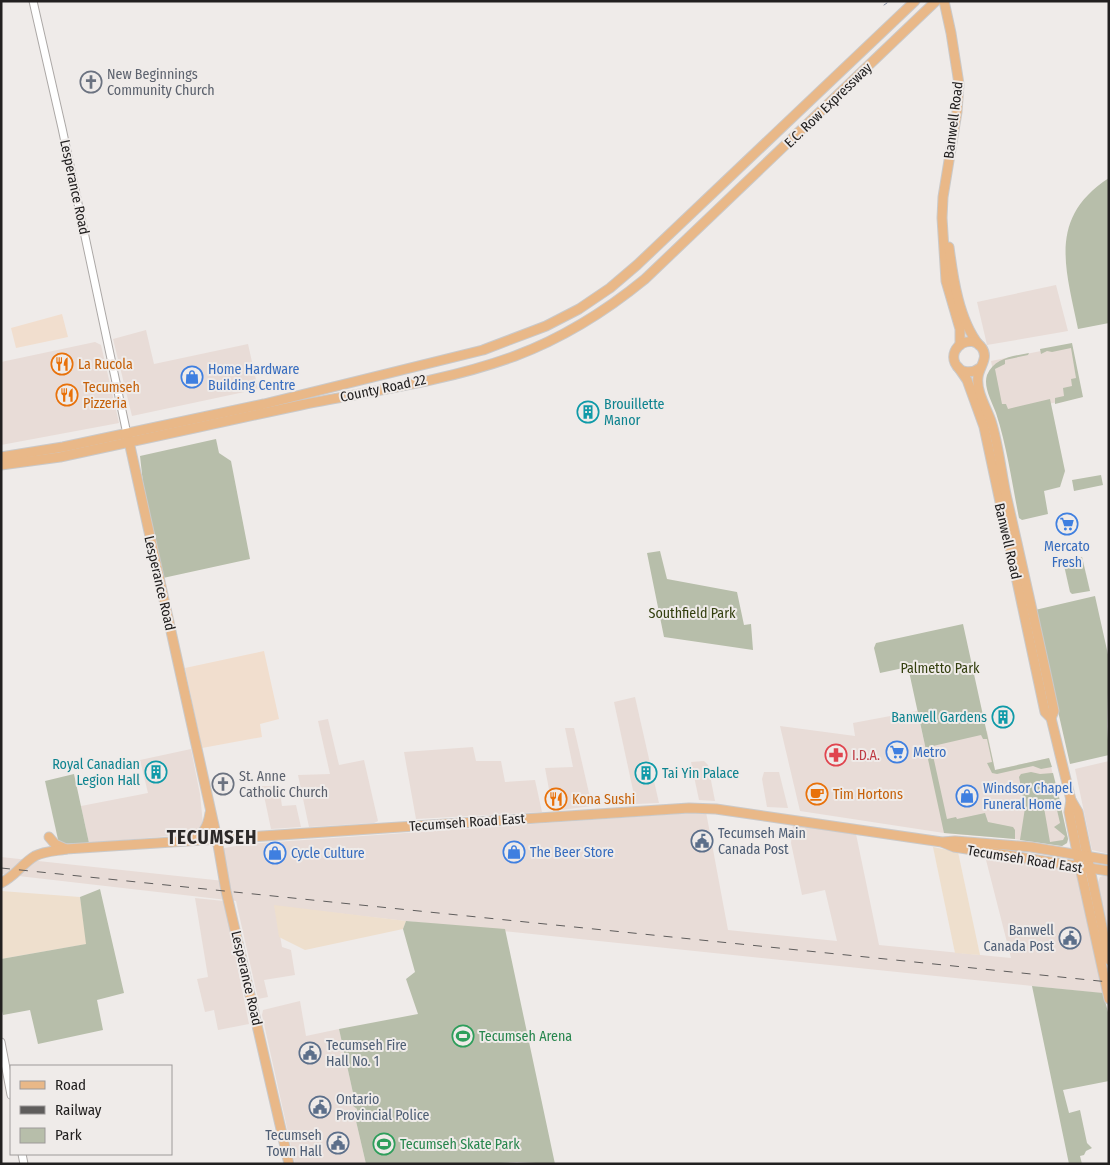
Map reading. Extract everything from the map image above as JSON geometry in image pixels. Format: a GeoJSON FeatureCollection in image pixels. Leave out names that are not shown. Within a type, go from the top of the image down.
{"type":"FeatureCollection","features":[{"type":"Feature","properties":{"kind":"main road","name":"E.C. Row Expressway"},"geometry":{"type":"LineString","coordinates":[[716,192],[915,1]]}},
{"type":"Feature","properties":{"kind":"main road","name":"E.C. Row Expressway"},"geometry":{"type":"LineString","coordinates":[[719,209],[936,1]]}},
{"type":"Feature","properties":{"kind":"main road","name":"Banwell Road"},"geometry":{"type":"LineString","coordinates":[[944,1],[959,84],[957,112],[943,198],[942,218],[946,281],[960,329],[960,345]]}},
{"type":"Feature","properties":{"kind":"main road","name":"County Road 22"},"geometry":{"type":"LineString","coordinates":[[1,465],[40,461],[452,359],[513,340],[546,326],[610,288],[637,266],[716,192]]}},
{"type":"Feature","properties":{"kind":"main road","name":"County Road 22"},"geometry":{"type":"LineString","coordinates":[[1,457],[128,438],[428,380],[515,356],[560,336],[623,297],[645,279],[719,209]]}},
{"type":"Feature","properties":{"kind":"main road","name":"Banwell Road"},"geometry":{"type":"LineString","coordinates":[[943,210],[955,288],[972,334],[979,345]]}},
{"type":"Feature","properties":{"kind":"main road"},"geometry":{"type":"LineString","coordinates":[[969,342],[979,345],[985,358],[981,367],[972,372],[967,372],[958,367],[955,363],[954,353],[960,345],[969,342]]}},
{"type":"Feature","properties":{"kind":"main road","name":"Banwell Road"},"geometry":{"type":"LineString","coordinates":[[958,367],[967,380],[984,427],[1045,712],[1051,718],[1071,800],[1078,812],[1087,857],[1085,868],[1109,999]]}},
{"type":"Feature","properties":{"kind":"main road","name":"Banwell Road"},"geometry":{"type":"LineString","coordinates":[[981,367],[978,382],[996,441],[1002,480],[1054,711],[1051,718]]}},
{"type":"Feature","properties":{"kind":"main road","name":"Lesperance Road"},"geometry":{"type":"LineString","coordinates":[[128,438],[217,839],[226,891],[289,1164]]}},
{"type":"Feature","properties":{"kind":"main road","name":"Banwell Road"},"geometry":{"type":"LineString","coordinates":[[1071,800],[1069,812],[1078,854],[1085,868],[1109,960]]}},
{"type":"Feature","properties":{"kind":"main road"},"geometry":{"type":"LineString","coordinates":[[186,841],[199,837],[206,829],[210,808]]}},
{"type":"Feature","properties":{"kind":"main road","name":"Tecumseh Road East"},"geometry":{"type":"LineString","coordinates":[[1,883],[10,878],[35,856],[44,852],[66,849],[690,808],[720,810],[942,842],[1031,847],[1109,860]]}},
{"type":"Feature","properties":{"kind":"main road"},"geometry":{"type":"LineString","coordinates":[[49,837],[55,844],[66,849]]}},
{"type":"Feature","properties":{"kind":"main road","name":"Tecumseh Road East"},"geometry":{"type":"LineString","coordinates":[[942,842],[954,848],[1109,871]]}},
{"type":"Feature","properties":{"kind":"street","name":"Lesperance Road"},"geometry":{"type":"LineString","coordinates":[[33,1],[77,196],[128,438]]}},
{"type":"Feature","properties":{"kind":"street"},"geometry":{"type":"LineString","coordinates":[[1,1042],[10,1090]]}},
{"type":"Feature","properties":{"kind":"shaded area"},"geometry":{"type":"Polygon","coordinates":[[[1056,285],[1068,331],[987,345],[977,302],[1056,285]]]}},
{"type":"Feature","properties":{"kind":"shaded area"},"geometry":{"type":"Polygon","coordinates":[[[62,314],[68,337],[16,348],[11,328],[62,314]]]}},
{"type":"Feature","properties":{"kind":"shaded area"},"geometry":{"type":"Polygon","coordinates":[[[146,330],[154,364],[248,344],[258,389],[132,416],[113,339],[146,330]]]}},
{"type":"Feature","properties":{"kind":"shaded area"},"geometry":{"type":"Polygon","coordinates":[[[95,342],[101,345],[119,423],[1,445],[1,362],[95,342]]]}},
{"type":"Feature","properties":{"kind":"shaded area"},"geometry":{"type":"Polygon","coordinates":[[[1071,345],[1082,397],[1001,414],[991,361],[1071,345]]]}},
{"type":"Feature","properties":{"kind":"shaded area"},"geometry":{"type":"Polygon","coordinates":[[[264,651],[279,719],[260,724],[262,737],[202,748],[185,668],[264,651]]]}},
{"type":"Feature","properties":{"kind":"shaded area"},"geometry":{"type":"Polygon","coordinates":[[[635,697],[659,803],[636,804],[614,702],[635,697]]]}},
{"type":"Feature","properties":{"kind":"shaded area"},"geometry":{"type":"Polygon","coordinates":[[[917,711],[925,745],[987,731],[995,770],[1049,758],[1068,839],[1067,843],[1062,846],[1015,839],[944,833],[800,811],[780,726],[855,736],[853,723],[917,711]]]}},
{"type":"Feature","properties":{"kind":"shaded area"},"geometry":{"type":"Polygon","coordinates":[[[328,719],[339,765],[364,760],[378,821],[374,823],[309,827],[298,775],[330,774],[318,721],[328,719]]]}},
{"type":"Feature","properties":{"kind":"shaded area"},"geometry":{"type":"Polygon","coordinates":[[[565,728],[574,728],[592,806],[553,811],[545,768],[573,767],[565,728]]]}},
{"type":"Feature","properties":{"kind":"shaded area"},"geometry":{"type":"Polygon","coordinates":[[[473,747],[476,761],[501,761],[505,782],[535,780],[542,812],[416,819],[404,752],[473,747]]]}},
{"type":"Feature","properties":{"kind":"shaded area"},"geometry":{"type":"Polygon","coordinates":[[[191,749],[200,794],[203,824],[193,834],[89,843],[81,806],[148,793],[140,760],[191,749]]]}},
{"type":"Feature","properties":{"kind":"shaded area"},"geometry":{"type":"Polygon","coordinates":[[[704,761],[708,765],[715,801],[699,800],[691,762],[704,761]]]}},
{"type":"Feature","properties":{"kind":"shaded area"},"geometry":{"type":"Polygon","coordinates":[[[1109,761],[1109,854],[1092,850],[1075,769],[1109,761]]]}},
{"type":"Feature","properties":{"kind":"shaded area"},"geometry":{"type":"Polygon","coordinates":[[[764,772],[779,772],[788,808],[767,807],[762,779],[764,772]]]}},
{"type":"Feature","properties":{"kind":"shaded area"},"geometry":{"type":"Polygon","coordinates":[[[262,786],[279,786],[282,806],[296,805],[301,827],[271,829],[262,786]]]}},
{"type":"Feature","properties":{"kind":"shaded area"},"geometry":{"type":"Polygon","coordinates":[[[706,812],[728,930],[837,941],[825,890],[802,895],[791,843],[793,824],[856,834],[879,945],[1011,958],[985,856],[1079,872],[1100,968],[1109,969],[1109,994],[275,906],[282,947],[291,950],[295,975],[264,980],[268,997],[258,999],[236,901],[1,874],[1,857],[224,881],[219,849],[247,844],[706,812]]]}},
{"type":"Feature","properties":{"kind":"shaded area"},"geometry":{"type":"Polygon","coordinates":[[[933,847],[958,852],[980,955],[955,953],[933,847]]]}},
{"type":"Feature","properties":{"kind":"shaded area"},"geometry":{"type":"Polygon","coordinates":[[[1109,875],[1109,941],[1097,884],[1100,877],[1109,875]]]}},
{"type":"Feature","properties":{"kind":"shaded area"},"geometry":{"type":"Polygon","coordinates":[[[1,891],[80,897],[87,944],[1,959],[1,891]]]}},
{"type":"Feature","properties":{"kind":"shaded area"},"geometry":{"type":"Polygon","coordinates":[[[195,898],[224,901],[249,1024],[218,1030],[214,1010],[205,1012],[197,979],[208,977],[195,898]]]}},
{"type":"Feature","properties":{"kind":"shaded area"},"geometry":{"type":"Polygon","coordinates":[[[274,905],[406,921],[403,929],[305,950],[279,937],[274,905]]]}},
{"type":"Feature","properties":{"kind":"shaded area"},"geometry":{"type":"Polygon","coordinates":[[[300,1001],[306,1036],[339,1029],[353,1093],[353,1106],[357,1109],[356,1121],[366,1164],[295,1164],[262,1015],[263,1010],[300,1001]]]}},
{"type":"Feature","properties":{"kind":"green space"},"geometry":{"type":"Polygon","coordinates":[[[1109,178],[1109,323],[1078,329],[1066,265],[1066,246],[1069,228],[1076,210],[1089,194],[1109,178]]]}},
{"type":"Feature","properties":{"kind":"green space"},"geometry":{"type":"Polygon","coordinates":[[[1072,343],[1083,397],[1055,404],[1055,398],[1064,396],[1063,388],[1072,386],[1071,379],[1076,378],[1071,348],[1052,352],[1047,351],[1041,354],[1040,349],[1072,343]]]}},
{"type":"Feature","properties":{"kind":"green space"},"geometry":{"type":"Polygon","coordinates":[[[1029,353],[1028,355],[1005,360],[1005,364],[995,369],[1002,404],[1006,404],[1008,409],[1050,399],[1065,471],[1060,487],[1044,491],[1048,514],[1022,520],[1019,518],[1003,439],[987,389],[986,380],[990,369],[999,361],[1029,353]]]}},
{"type":"Feature","properties":{"kind":"green space"},"geometry":{"type":"Polygon","coordinates":[[[216,439],[219,453],[231,461],[250,559],[163,578],[143,483],[140,456],[216,439]]]}},
{"type":"Feature","properties":{"kind":"green space"},"geometry":{"type":"Polygon","coordinates":[[[1101,475],[1103,485],[1074,491],[1072,480],[1101,475]]]}},
{"type":"Feature","properties":{"kind":"green space","name":"Southfield Park"},"geometry":{"type":"Polygon","coordinates":[[[660,551],[667,579],[737,592],[744,625],[751,624],[753,650],[664,637],[647,553],[660,551]]]}},
{"type":"Feature","properties":{"kind":"green space"},"geometry":{"type":"Polygon","coordinates":[[[1082,557],[1090,591],[1072,594],[1063,561],[1082,557]]]}},
{"type":"Feature","properties":{"kind":"green space"},"geometry":{"type":"Polygon","coordinates":[[[1095,596],[1109,659],[1107,726],[1109,755],[1070,764],[1035,610],[1095,596]]]}},
{"type":"Feature","properties":{"kind":"green space","name":"Palmetto Park"},"geometry":{"type":"Polygon","coordinates":[[[963,624],[995,770],[1049,758],[1052,767],[1041,769],[1033,766],[997,774],[992,773],[987,763],[992,762],[987,739],[983,739],[981,735],[933,746],[934,750],[932,751],[947,819],[956,817],[957,819],[985,813],[988,822],[1013,827],[1015,839],[944,833],[908,667],[880,673],[874,648],[876,643],[963,624]]]}},
{"type":"Feature","properties":{"kind":"green space"},"geometry":{"type":"Polygon","coordinates":[[[1031,772],[1040,774],[1053,773],[1060,801],[1043,800],[1043,802],[1050,842],[1063,840],[1065,836],[1054,827],[1060,823],[1057,810],[1053,810],[1053,807],[1061,807],[1068,839],[1067,843],[1062,846],[1020,840],[1025,808],[1019,777],[1021,774],[1031,772]]]}},
{"type":"Feature","properties":{"kind":"green space"},"geometry":{"type":"Polygon","coordinates":[[[74,774],[89,843],[59,844],[45,781],[74,774]]]}},
{"type":"Feature","properties":{"kind":"green space"},"geometry":{"type":"Polygon","coordinates":[[[100,889],[124,993],[97,1000],[103,1030],[38,1044],[30,1010],[3,1015],[1,1007],[1,959],[86,944],[80,897],[100,889]]]}},
{"type":"Feature","properties":{"kind":"green space"},"geometry":{"type":"Polygon","coordinates":[[[406,921],[505,929],[555,1164],[517,1162],[481,1164],[366,1164],[356,1121],[357,1109],[353,1106],[353,1093],[339,1029],[418,1014],[406,979],[415,972],[403,929],[406,921]]]}},
{"type":"Feature","properties":{"kind":"green space"},"geometry":{"type":"Polygon","coordinates":[[[1032,986],[1103,993],[1109,1016],[1109,1081],[1063,1090],[1069,1113],[1080,1110],[1087,1143],[1092,1148],[1080,1156],[1082,1164],[1069,1164],[1032,986]]]}},
{"type":"Feature","properties":{"kind":"railway"},"geometry":{"type":"LineString","coordinates":[[1,868],[1109,982]]}},
{"type":"Feature","properties":{"kind":"place","name":"New Beginnings Community Church"},"geometry":{"type":"Point","coordinates":[91,82]}},
{"type":"Feature","properties":{"kind":"place","name":"La Rucola"},"geometry":{"type":"Point","coordinates":[62,364]}},
{"type":"Feature","properties":{"kind":"place","name":"Home Hardware Building Centre"},"geometry":{"type":"Point","coordinates":[192,377]}},
{"type":"Feature","properties":{"kind":"place","name":"Tecumseh Pizzeria"},"geometry":{"type":"Point","coordinates":[67,395]}},
{"type":"Feature","properties":{"kind":"place","name":"Brouillette Manor"},"geometry":{"type":"Point","coordinates":[588,412]}},
{"type":"Feature","properties":{"kind":"place","name":"Mercato Fresh"},"geometry":{"type":"Point","coordinates":[1067,524]}},
{"type":"Feature","properties":{"kind":"place","name":"Banwell Gardens"},"geometry":{"type":"Point","coordinates":[1003,717]}},
{"type":"Feature","properties":{"kind":"place","name":"Metro"},"geometry":{"type":"Point","coordinates":[897,752]}},
{"type":"Feature","properties":{"kind":"place","name":"I.D.A."},"geometry":{"type":"Point","coordinates":[836,755]}},
{"type":"Feature","properties":{"kind":"place","name":"Royal Canadian Legion Hall"},"geometry":{"type":"Point","coordinates":[156,772]}},
{"type":"Feature","properties":{"kind":"place","name":"Tai Yin Palace"},"geometry":{"type":"Point","coordinates":[646,773]}},
{"type":"Feature","properties":{"kind":"place","name":"St. Anne Catholic Church"},"geometry":{"type":"Point","coordinates":[223,784]}},
{"type":"Feature","properties":{"kind":"place","name":"Tim Hortons"},"geometry":{"type":"Point","coordinates":[817,794]}},
{"type":"Feature","properties":{"kind":"place","name":"Windsor Chapel Funeral Home"},"geometry":{"type":"Point","coordinates":[967,796]}},
{"type":"Feature","properties":{"kind":"place","name":"Kona Sushi"},"geometry":{"type":"Point","coordinates":[556,799]}},
{"type":"Feature","properties":{"kind":"place","name":"Tecumseh Main Canada Post"},"geometry":{"type":"Point","coordinates":[702,841]}},
{"type":"Feature","properties":{"kind":"place","name":"The Beer Store"},"geometry":{"type":"Point","coordinates":[514,852]}},
{"type":"Feature","properties":{"kind":"place","name":"Cycle Culture"},"geometry":{"type":"Point","coordinates":[275,853]}},
{"type":"Feature","properties":{"kind":"place","name":"Banwell Canada Post"},"geometry":{"type":"Point","coordinates":[1070,938]}},
{"type":"Feature","properties":{"kind":"place","name":"Tecumseh Arena"},"geometry":{"type":"Point","coordinates":[463,1036]}},
{"type":"Feature","properties":{"kind":"place","name":"Tecumseh Fire Hall No. 1"},"geometry":{"type":"Point","coordinates":[310,1053]}},
{"type":"Feature","properties":{"kind":"place","name":"Ontario Provincial Police"},"geometry":{"type":"Point","coordinates":[320,1107]}},
{"type":"Feature","properties":{"kind":"place","name":"Tecumseh Town Hall"},"geometry":{"type":"Point","coordinates":[338,1143]}},
{"type":"Feature","properties":{"kind":"place","name":"Tecumseh Skate Park"},"geometry":{"type":"Point","coordinates":[384,1144]}},
{"type":"Feature","properties":{"kind":"district","name":"TECUMSEH"},"geometry":{"type":"Point","coordinates":[212,837]}}]}
